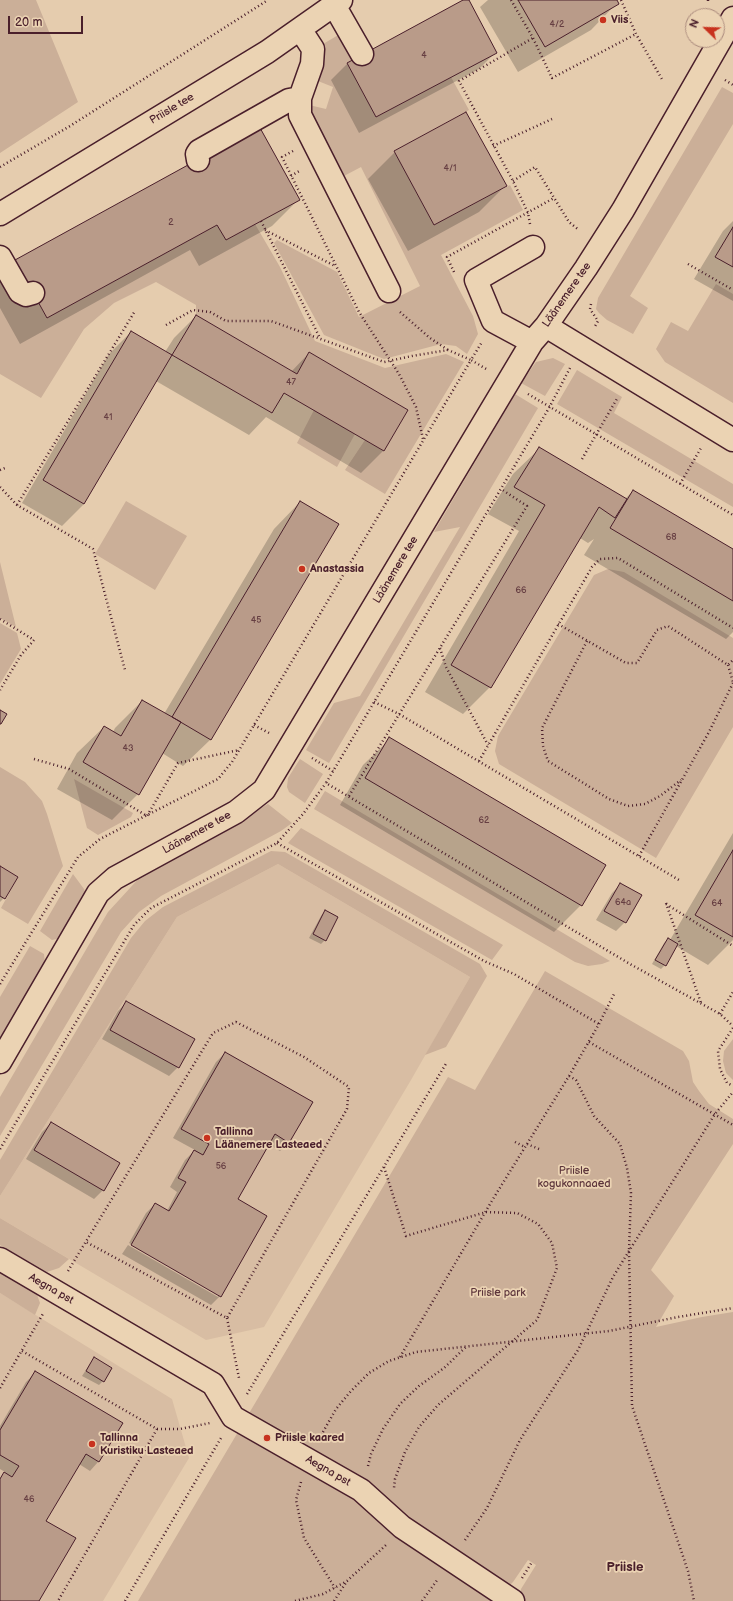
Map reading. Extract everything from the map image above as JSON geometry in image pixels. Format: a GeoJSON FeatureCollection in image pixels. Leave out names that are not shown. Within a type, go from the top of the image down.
{"type":"FeatureCollection","features":[{"type":"Feature","properties":{"kind":"street","name":"Priisle tee"},"geometry":{"type":"LineString","coordinates":[[0,214],[267,52],[338,2]]}},
{"type":"Feature","properties":{"kind":"street"},"geometry":{"type":"LineString","coordinates":[[338,2],[362,54]]}},
{"type":"Feature","properties":{"kind":"street","name":"Läänemere tee"},"geometry":{"type":"LineString","coordinates":[[0,1062],[98,893],[116,878],[236,812],[264,790],[539,334],[586,268],[623,210],[733,18]]}},
{"type":"Feature","properties":{"kind":"street"},"geometry":{"type":"LineString","coordinates":[[300,29],[312,49],[312,64],[300,98],[300,115],[388,291]]}},
{"type":"Feature","properties":{"kind":"street"},"geometry":{"type":"LineString","coordinates":[[198,160],[197,154],[199,151],[289,100],[300,98]]}},
{"type":"Feature","properties":{"kind":"street"},"geometry":{"type":"LineString","coordinates":[[533,247],[476,280],[493,321],[583,348],[733,440]]}},
{"type":"Feature","properties":{"kind":"street"},"geometry":{"type":"LineString","coordinates":[[0,257],[20,292],[26,295],[33,293]]}},
{"type":"Feature","properties":{"kind":"street","name":"Aegna pst"},"geometry":{"type":"LineString","coordinates":[[0,1259],[213,1384],[234,1417],[267,1438],[361,1490],[397,1523],[512,1601]]}},
{"type":"Feature","properties":{"kind":"path"},"geometry":{"type":"LineString","coordinates":[[0,167],[70,126],[268,0]]}},
{"type":"Feature","properties":{"kind":"path"},"geometry":{"type":"LineString","coordinates":[[511,0],[533,38],[552,78],[636,34]]}},
{"type":"Feature","properties":{"kind":"path"},"geometry":{"type":"LineString","coordinates":[[621,0],[636,34],[663,81]]}},
{"type":"Feature","properties":{"kind":"path"},"geometry":{"type":"LineString","coordinates":[[533,38],[459,81],[528,212],[533,247]]}},
{"type":"Feature","properties":{"kind":"path"},"geometry":{"type":"LineString","coordinates":[[494,146],[552,119]]}},
{"type":"Feature","properties":{"kind":"path"},"geometry":{"type":"LineString","coordinates":[[513,181],[535,167],[569,222],[579,230]]}},
{"type":"Feature","properties":{"kind":"path"},"geometry":{"type":"LineString","coordinates":[[305,202],[359,312],[400,374],[416,407],[424,439]]}},
{"type":"Feature","properties":{"kind":"path"},"geometry":{"type":"LineString","coordinates":[[261,221],[320,339]]}},
{"type":"Feature","properties":{"kind":"path"},"geometry":{"type":"LineString","coordinates":[[265,230],[336,267]]}},
{"type":"Feature","properties":{"kind":"path"},"geometry":{"type":"LineString","coordinates":[[688,264],[733,290]]}},
{"type":"Feature","properties":{"kind":"path"},"geometry":{"type":"LineString","coordinates":[[388,291],[398,310],[430,338],[448,350],[471,360],[487,335],[497,323]]}},
{"type":"Feature","properties":{"kind":"path"},"geometry":{"type":"LineString","coordinates":[[166,325],[193,310],[210,312],[226,321],[271,320],[384,362],[448,350]]}},
{"type":"Feature","properties":{"kind":"path"},"geometry":{"type":"LineString","coordinates":[[17,505],[135,311]]}},
{"type":"Feature","properties":{"kind":"path"},"geometry":{"type":"LineString","coordinates":[[0,1149],[134,925],[151,908],[277,843],[303,814],[326,783],[549,408],[570,368],[583,348]]}},
{"type":"Feature","properties":{"kind":"path"},"geometry":{"type":"LineString","coordinates":[[582,459],[630,377]]}},
{"type":"Feature","properties":{"kind":"path"},"geometry":{"type":"LineString","coordinates":[[680,484],[712,428]]}},
{"type":"Feature","properties":{"kind":"path"},"geometry":{"type":"LineString","coordinates":[[0,470],[5,468]]}},
{"type":"Feature","properties":{"kind":"path"},"geometry":{"type":"LineString","coordinates":[[0,488],[17,505],[93,549],[125,670]]}},
{"type":"Feature","properties":{"kind":"path"},"geometry":{"type":"LineString","coordinates":[[349,796],[527,506],[501,489]]}},
{"type":"Feature","properties":{"kind":"path"},"geometry":{"type":"LineString","coordinates":[[479,761],[592,567],[600,559],[618,558],[733,628]]}},
{"type":"Feature","properties":{"kind":"path"},"geometry":{"type":"LineString","coordinates":[[0,620],[34,640],[21,655],[0,690]]}},
{"type":"Feature","properties":{"kind":"path"},"geometry":{"type":"LineString","coordinates":[[558,624],[626,663],[637,663],[657,630],[668,626],[728,665],[733,683],[709,732],[639,856]]}},
{"type":"Feature","properties":{"kind":"path"},"geometry":{"type":"LineString","coordinates":[[588,641],[542,728],[543,746],[548,761],[609,799],[628,806],[645,804],[660,796],[681,780]]}},
{"type":"Feature","properties":{"kind":"path"},"geometry":{"type":"LineString","coordinates":[[440,648],[446,667],[488,745]]}},
{"type":"Feature","properties":{"kind":"path"},"geometry":{"type":"LineString","coordinates":[[728,665],[733,660]]}},
{"type":"Feature","properties":{"kind":"path"},"geometry":{"type":"LineString","coordinates":[[374,702],[399,714],[679,880]]}},
{"type":"Feature","properties":{"kind":"path"},"geometry":{"type":"LineString","coordinates":[[34,759],[69,769],[147,816],[178,764],[239,750]]}},
{"type":"Feature","properties":{"kind":"path"},"geometry":{"type":"LineString","coordinates":[[326,783],[630,964],[720,1014],[733,1027],[718,1051],[720,1070],[727,1083],[733,1086]]}},
{"type":"Feature","properties":{"kind":"path"},"geometry":{"type":"LineString","coordinates":[[277,843],[484,961],[514,974],[599,1024]]}},
{"type":"Feature","properties":{"kind":"path"},"geometry":{"type":"LineString","coordinates":[[701,1003],[666,904],[733,946]]}},
{"type":"Feature","properties":{"kind":"path"},"geometry":{"type":"LineString","coordinates":[[400,1357],[569,1076],[599,1024],[615,992]]}},
{"type":"Feature","properties":{"kind":"path"},"geometry":{"type":"LineString","coordinates":[[720,1014],[733,992]]}},
{"type":"Feature","properties":{"kind":"path"},"geometry":{"type":"LineString","coordinates":[[0,1388],[86,1242],[213,1033],[236,1022],[304,1057],[349,1087],[347,1109],[227,1318],[239,1379]]}},
{"type":"Feature","properties":{"kind":"path"},"geometry":{"type":"LineString","coordinates":[[589,1042],[733,1125]]}},
{"type":"Feature","properties":{"kind":"path"},"geometry":{"type":"LineString","coordinates":[[125,1601],[447,1062]]}},
{"type":"Feature","properties":{"kind":"path"},"geometry":{"type":"LineString","coordinates":[[569,1076],[576,1080],[594,1116],[620,1144],[627,1168],[631,1193],[628,1251],[632,1406],[688,1571],[694,1601]]}},
{"type":"Feature","properties":{"kind":"path"},"geometry":{"type":"LineString","coordinates":[[422,1601],[487,1508],[520,1440],[578,1350],[613,1277],[628,1251],[715,1114],[733,1092]]}},
{"type":"Feature","properties":{"kind":"path"},"geometry":{"type":"LineString","coordinates":[[515,1142],[525,1147]]}},
{"type":"Feature","properties":{"kind":"path"},"geometry":{"type":"LineString","coordinates":[[527,1144],[539,1149]]}},
{"type":"Feature","properties":{"kind":"path"},"geometry":{"type":"LineString","coordinates":[[295,1601],[323,1594],[347,1581],[384,1548],[397,1523],[395,1479],[405,1452],[419,1427],[438,1405],[537,1320],[557,1268],[552,1243],[538,1224],[517,1213],[486,1212],[406,1236],[384,1167]]}},
{"type":"Feature","properties":{"kind":"path"},"geometry":{"type":"LineString","coordinates":[[86,1242],[227,1318]]}},
{"type":"Feature","properties":{"kind":"path"},"geometry":{"type":"LineString","coordinates":[[335,1588],[304,1538],[296,1500],[307,1459],[336,1409],[369,1373],[389,1361],[416,1352],[609,1331],[629,1326],[733,1308]]}},
{"type":"Feature","properties":{"kind":"path"},"geometry":{"type":"LineString","coordinates":[[361,1490],[371,1454],[383,1429],[400,1404],[419,1386],[444,1368],[467,1346]]}},
{"type":"Feature","properties":{"kind":"path"},"geometry":{"type":"LineString","coordinates":[[22,1351],[157,1429],[180,1429],[234,1417]]}},
{"type":"Feature","properties":{"kind":"path"},"geometry":{"type":"LineString","coordinates":[[58,1601],[157,1429]]}},
{"type":"Feature","properties":{"kind":"path"},"geometry":{"type":"LineString","coordinates":[[334,1601],[347,1581]]}},
{"type":"Feature","properties":{"kind":"shaded area","name":"Tallinna Läänemere Lasteaed"},"geometry":{"type":"Polygon","coordinates":[[[278,864],[470,977],[411,1080],[264,1327],[206,1340],[0,1218],[0,1196],[177,917],[278,864]]]}},
{"type":"Feature","properties":{"kind":"shaded area","name":"Tallinna Kuristiku Lasteaed"},"geometry":{"type":"Polygon","coordinates":[[[0,1293],[172,1399],[189,1458],[103,1601],[0,1601],[0,1293]]]}},
{"type":"Feature","properties":{"kind":"green space"},"geometry":{"type":"Polygon","coordinates":[[[0,0],[36,0],[78,102],[0,153],[0,0]]]}},
{"type":"Feature","properties":{"kind":"green space"},"geometry":{"type":"Polygon","coordinates":[[[340,34],[354,59],[347,63],[376,117],[451,77],[469,110],[394,151],[434,225],[510,185],[523,210],[441,255],[473,316],[478,334],[467,354],[456,346],[441,344],[384,359],[324,335],[274,243],[277,240],[337,272],[359,317],[420,286],[361,167],[344,176],[338,173],[306,113],[309,105],[326,109],[333,87],[318,81],[324,63],[323,44],[340,34]]]}},
{"type":"Feature","properties":{"kind":"green space"},"geometry":{"type":"Polygon","coordinates":[[[722,87],[733,93],[733,124],[630,296],[648,308],[633,334],[607,320],[599,313],[596,309],[598,298],[722,87]]]}},
{"type":"Feature","properties":{"kind":"green space"},"geometry":{"type":"Polygon","coordinates":[[[255,224],[280,267],[315,341],[385,368],[446,354],[464,362],[385,494],[345,470],[365,440],[384,451],[408,410],[309,352],[297,374],[196,315],[196,305],[156,282],[114,303],[84,329],[41,398],[0,374],[0,277],[10,295],[24,306],[39,304],[47,318],[217,225],[226,240],[255,224]]]}},
{"type":"Feature","properties":{"kind":"green space"},"geometry":{"type":"Polygon","coordinates":[[[716,284],[733,294],[733,403],[665,362],[656,349],[671,322],[688,331],[716,284]]]}},
{"type":"Feature","properties":{"kind":"green space"},"geometry":{"type":"Polygon","coordinates":[[[553,358],[565,364],[545,396],[521,383],[536,362],[553,358]]]}},
{"type":"Feature","properties":{"kind":"green space"},"geometry":{"type":"Polygon","coordinates":[[[577,370],[622,397],[614,413],[733,484],[733,507],[557,404],[577,370]]]}},
{"type":"Feature","properties":{"kind":"green space"},"geometry":{"type":"Polygon","coordinates":[[[515,394],[538,408],[329,763],[306,750],[334,703],[360,696],[460,527],[434,532],[515,394]]]}},
{"type":"Feature","properties":{"kind":"green space"},"geometry":{"type":"Polygon","coordinates":[[[314,410],[355,434],[337,467],[297,443],[314,410]]]}},
{"type":"Feature","properties":{"kind":"green space"},"geometry":{"type":"Polygon","coordinates":[[[126,501],[187,536],[155,590],[95,554],[126,501]]]}},
{"type":"Feature","properties":{"kind":"green space"},"geometry":{"type":"Polygon","coordinates":[[[0,562],[16,627],[0,618],[0,562]]]}},
{"type":"Feature","properties":{"kind":"green space"},"geometry":{"type":"Polygon","coordinates":[[[608,569],[624,572],[733,638],[733,727],[656,858],[499,764],[495,751],[498,736],[594,575],[608,569]]]}},
{"type":"Feature","properties":{"kind":"green space"},"geometry":{"type":"Polygon","coordinates":[[[0,623],[17,633],[21,649],[0,684],[0,623]]]}},
{"type":"Feature","properties":{"kind":"green space"},"geometry":{"type":"Polygon","coordinates":[[[300,759],[323,774],[305,803],[289,792],[287,787],[288,778],[300,759]]]}},
{"type":"Feature","properties":{"kind":"green space"},"geometry":{"type":"Polygon","coordinates":[[[0,767],[25,782],[42,801],[63,866],[28,924],[1,908],[18,877],[0,866],[0,767]]]}},
{"type":"Feature","properties":{"kind":"green space"},"geometry":{"type":"Polygon","coordinates":[[[74,779],[133,813],[131,817],[98,835],[87,828],[74,779]]]}},
{"type":"Feature","properties":{"kind":"green space"},"geometry":{"type":"Polygon","coordinates":[[[325,791],[610,961],[588,966],[575,962],[314,809],[325,791]]]}},
{"type":"Feature","properties":{"kind":"green space"},"geometry":{"type":"Polygon","coordinates":[[[268,804],[292,823],[281,831],[161,896],[139,912],[121,932],[0,1136],[0,1097],[108,912],[141,876],[268,804]]]}},
{"type":"Feature","properties":{"kind":"green space"},"geometry":{"type":"Polygon","coordinates":[[[301,828],[503,945],[492,960],[288,843],[301,828]]]}},
{"type":"Feature","properties":{"kind":"green space"},"geometry":{"type":"Polygon","coordinates":[[[271,851],[285,852],[480,964],[487,976],[446,1047],[425,1055],[470,977],[278,864],[177,917],[0,1196],[0,1160],[131,938],[145,921],[163,907],[271,851]]]}},
{"type":"Feature","properties":{"kind":"green space"},"geometry":{"type":"Polygon","coordinates":[[[73,874],[84,889],[87,898],[64,937],[52,940],[40,931],[73,874]]]}},
{"type":"Feature","properties":{"kind":"green space"},"geometry":{"type":"Polygon","coordinates":[[[30,946],[44,954],[45,964],[0,1040],[0,997],[30,946]]]}},
{"type":"Feature","properties":{"kind":"green space","name":"Priisle park"},"geometry":{"type":"Polygon","coordinates":[[[545,971],[683,1051],[689,1061],[693,1082],[699,1091],[709,1104],[733,1119],[733,1144],[651,1270],[674,1296],[656,1327],[733,1312],[733,1601],[523,1601],[520,1597],[521,1589],[536,1565],[528,1560],[509,1586],[502,1601],[138,1601],[448,1077],[475,1090],[545,971]]]}},
{"type":"Feature","properties":{"kind":"green space"},"geometry":{"type":"Polygon","coordinates":[[[733,1039],[733,1080],[726,1073],[723,1061],[724,1051],[733,1039]]]}},
{"type":"Feature","properties":{"kind":"green space"},"geometry":{"type":"Polygon","coordinates":[[[0,1218],[69,1259],[59,1268],[47,1272],[0,1245],[0,1218]]]}},
{"type":"Feature","properties":{"kind":"green space"},"geometry":{"type":"Polygon","coordinates":[[[0,1272],[36,1292],[40,1303],[35,1315],[0,1293],[0,1272]]]}},
{"type":"Feature","properties":{"kind":"building"},"geometry":{"type":"Polygon","coordinates":[[[463,0],[469,0],[497,53],[376,117],[347,63],[463,0]]]}},
{"type":"Feature","properties":{"kind":"building"},"geometry":{"type":"Polygon","coordinates":[[[518,0],[617,0],[619,4],[545,47],[518,0]]]}},
{"type":"Feature","properties":{"kind":"building"},"geometry":{"type":"Polygon","coordinates":[[[466,112],[507,186],[434,225],[394,151],[466,112]]]}},
{"type":"Feature","properties":{"kind":"building"},"geometry":{"type":"Polygon","coordinates":[[[259,126],[300,200],[226,240],[217,225],[47,318],[15,260],[259,126]]]}},
{"type":"Feature","properties":{"kind":"building"},"geometry":{"type":"Polygon","coordinates":[[[733,227],[733,267],[715,257],[733,227]]]}},
{"type":"Feature","properties":{"kind":"building"},"geometry":{"type":"Polygon","coordinates":[[[196,315],[297,374],[309,352],[408,410],[384,451],[284,393],[272,413],[172,355],[196,315]]]}},
{"type":"Feature","properties":{"kind":"building"},"geometry":{"type":"Polygon","coordinates":[[[131,331],[172,355],[84,504],[43,480],[131,331]]]}},
{"type":"Feature","properties":{"kind":"building"},"geometry":{"type":"Polygon","coordinates":[[[539,447],[627,499],[615,518],[599,507],[491,688],[451,665],[545,505],[514,487],[539,447]]]}},
{"type":"Feature","properties":{"kind":"building"},"geometry":{"type":"Polygon","coordinates":[[[633,490],[733,549],[733,601],[610,528],[633,490]]]}},
{"type":"Feature","properties":{"kind":"building"},"geometry":{"type":"Polygon","coordinates":[[[300,501],[339,524],[211,740],[172,717],[300,501]]]}},
{"type":"Feature","properties":{"kind":"building"},"geometry":{"type":"Polygon","coordinates":[[[142,700],[181,722],[139,795],[83,762],[104,726],[121,736],[142,700]]]}},
{"type":"Feature","properties":{"kind":"building"},"geometry":{"type":"Polygon","coordinates":[[[0,710],[7,714],[1,724],[0,724],[0,710]]]}},
{"type":"Feature","properties":{"kind":"building"},"geometry":{"type":"Polygon","coordinates":[[[389,737],[606,865],[582,906],[365,778],[389,737]]]}},
{"type":"Feature","properties":{"kind":"building"},"geometry":{"type":"Polygon","coordinates":[[[733,850],[733,937],[695,915],[733,850]]]}},
{"type":"Feature","properties":{"kind":"building"},"geometry":{"type":"Polygon","coordinates":[[[0,866],[18,877],[5,899],[0,896],[0,866]]]}},
{"type":"Feature","properties":{"kind":"building"},"geometry":{"type":"Polygon","coordinates":[[[620,883],[642,895],[626,923],[604,911],[620,883]]]}},
{"type":"Feature","properties":{"kind":"building"},"geometry":{"type":"Polygon","coordinates":[[[325,910],[338,917],[326,941],[313,934],[325,910]]]}},
{"type":"Feature","properties":{"kind":"building"},"geometry":{"type":"Polygon","coordinates":[[[668,938],[678,944],[666,966],[655,960],[668,938]]]}},
{"type":"Feature","properties":{"kind":"building"},"geometry":{"type":"Polygon","coordinates":[[[126,1001],[195,1039],[179,1068],[110,1030],[126,1001]]]}},
{"type":"Feature","properties":{"kind":"building"},"geometry":{"type":"Polygon","coordinates":[[[225,1052],[313,1102],[289,1143],[275,1134],[238,1199],[267,1216],[221,1297],[131,1245],[155,1203],[169,1211],[186,1182],[178,1178],[194,1150],[203,1155],[209,1144],[181,1129],[225,1052]]]}},
{"type":"Feature","properties":{"kind":"building"},"geometry":{"type":"Polygon","coordinates":[[[51,1122],[120,1163],[104,1191],[34,1150],[51,1122]]]}},
{"type":"Feature","properties":{"kind":"building"},"geometry":{"type":"Polygon","coordinates":[[[94,1357],[112,1368],[104,1382],[86,1371],[94,1357]]]}},
{"type":"Feature","properties":{"kind":"building"},"geometry":{"type":"Polygon","coordinates":[[[35,1371],[123,1423],[99,1462],[86,1454],[46,1521],[76,1538],[39,1601],[0,1601],[0,1479],[4,1472],[12,1477],[19,1466],[0,1455],[0,1430],[35,1371]]]}},
{"type":"Feature","properties":{"kind":"place","name":"Viis"},"geometry":{"type":"Point","coordinates":[603,20]}},
{"type":"Feature","properties":{"kind":"place","name":"Anastassia"},"geometry":{"type":"Point","coordinates":[302,569]}},
{"type":"Feature","properties":{"kind":"place","name":"Tallinna Läänemere Lasteaed"},"geometry":{"type":"Point","coordinates":[207,1138]}},
{"type":"Feature","properties":{"kind":"place","name":"Priisle kaared"},"geometry":{"type":"Point","coordinates":[267,1438]}},
{"type":"Feature","properties":{"kind":"place","name":"Tallinna Kuristiku Lasteaed"},"geometry":{"type":"Point","coordinates":[92,1444]}},
{"type":"Feature","properties":{"kind":"district","name":"Priisle"},"geometry":{"type":"Point","coordinates":[625,1568]}},
{"type":"Feature","properties":{"kind":"park label","name":"Priisle kogukonnaaed"},"geometry":{"type":"Point","coordinates":[574,1177]}}]}
